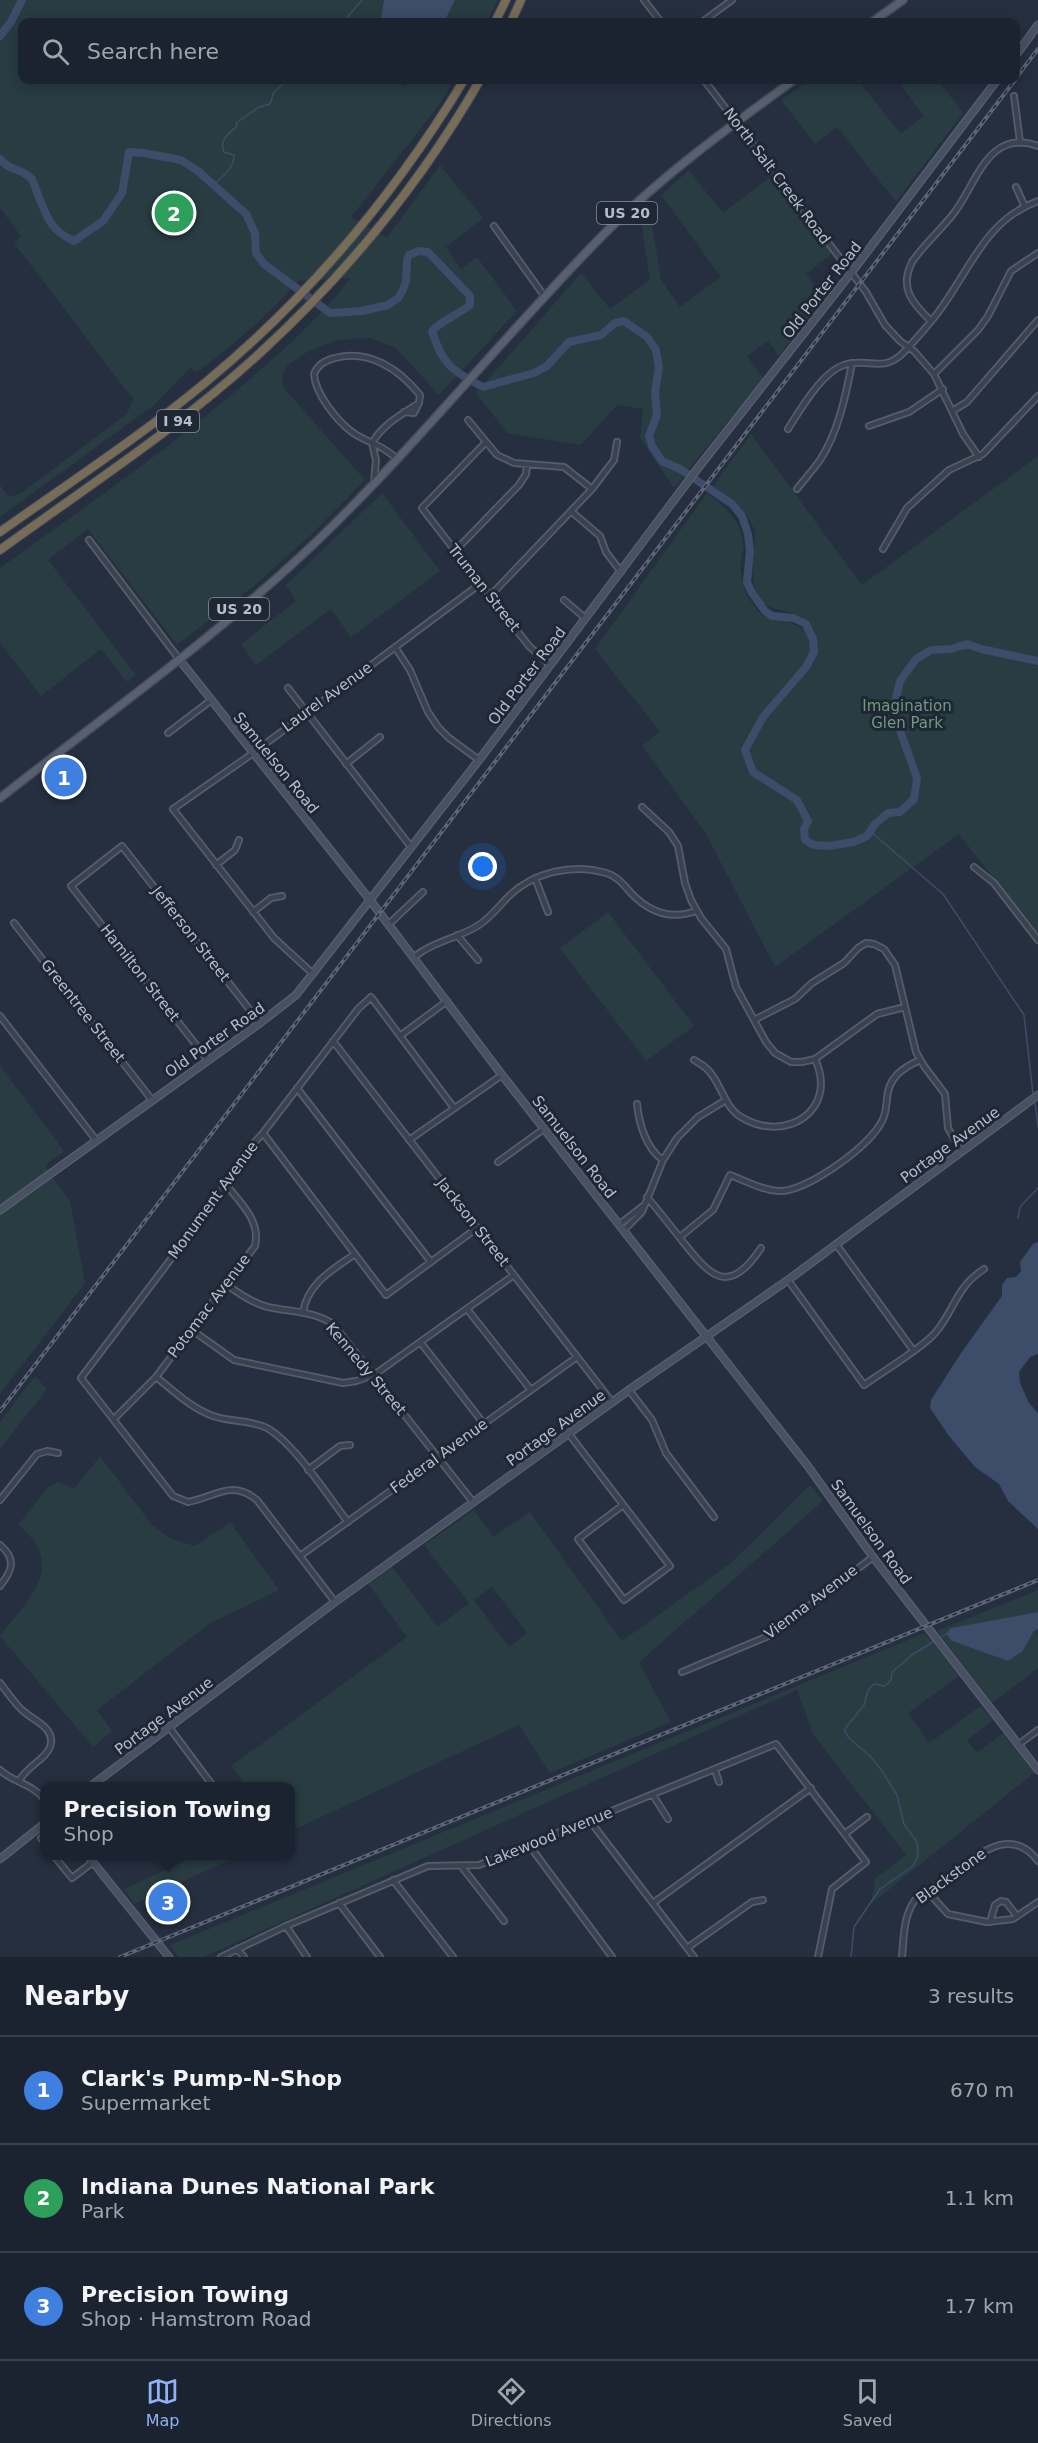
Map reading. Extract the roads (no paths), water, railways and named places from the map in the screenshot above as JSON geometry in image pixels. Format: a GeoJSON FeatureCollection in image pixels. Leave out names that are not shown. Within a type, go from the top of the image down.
{"type":"FeatureCollection","features":[{"type":"Feature","properties":{"kind":"highway"},"geometry":{"type":"LineString","coordinates":[[497,18],[506,0]]}},
{"type":"Feature","properties":{"kind":"highway"},"geometry":{"type":"LineString","coordinates":[[513,18],[521,0]]}},
{"type":"Feature","properties":{"kind":"highway","name":"I 94"},"geometry":{"type":"LineString","coordinates":[[0,532],[205,382],[292,303],[349,241],[399,178],[461,84]]}},
{"type":"Feature","properties":{"kind":"highway","name":"I 94"},"geometry":{"type":"LineString","coordinates":[[0,550],[180,419],[260,353],[302,313],[360,250],[423,168],[477,84]]}},
{"type":"Feature","properties":{"kind":"main road"},"geometry":{"type":"LineString","coordinates":[[878,18],[903,0]]}},
{"type":"Feature","properties":{"kind":"main road","name":"US 20"},"geometry":{"type":"LineString","coordinates":[[0,798],[179,659],[287,569],[375,482],[607,232],[647,194],[736,122],[788,84]]}},
{"type":"Feature","properties":{"kind":"street"},"geometry":{"type":"LineString","coordinates":[[644,0],[658,18]]}},
{"type":"Feature","properties":{"kind":"street"},"geometry":{"type":"LineString","coordinates":[[707,18],[732,0]]}},
{"type":"Feature","properties":{"kind":"street"},"geometry":{"type":"LineString","coordinates":[[1020,50],[1038,26]]}},
{"type":"Feature","properties":{"kind":"street","name":"North Salt Creek Road"},"geometry":{"type":"LineString","coordinates":[[707,84],[866,292],[885,325],[934,374],[954,410],[963,434],[979,457]]}},
{"type":"Feature","properties":{"kind":"street","name":"Old Porter Road"},"geometry":{"type":"LineString","coordinates":[[0,1210],[261,1023],[296,994],[479,760],[698,468],[851,273],[994,84]]}},
{"type":"Feature","properties":{"kind":"street"},"geometry":{"type":"LineString","coordinates":[[1014,96],[1020,142]]}},
{"type":"Feature","properties":{"kind":"street"},"geometry":{"type":"LineString","coordinates":[[931,321],[913,304],[906,291],[906,282],[912,262],[959,206],[987,159],[1007,144],[1020,142],[1038,146]]}},
{"type":"Feature","properties":{"kind":"street"},"geometry":{"type":"LineString","coordinates":[[1016,187],[1025,207]]}},
{"type":"Feature","properties":{"kind":"street"},"geometry":{"type":"LineString","coordinates":[[788,429],[826,377],[839,367],[852,363],[887,364],[897,359],[947,300],[986,238],[1003,221],[1035,202]]}},
{"type":"Feature","properties":{"kind":"street"},"geometry":{"type":"LineString","coordinates":[[494,226],[545,297]]}},
{"type":"Feature","properties":{"kind":"street"},"geometry":{"type":"LineString","coordinates":[[934,374],[978,330],[988,316],[1011,271],[1038,253]]}},
{"type":"Feature","properties":{"kind":"street"},"geometry":{"type":"LineString","coordinates":[[954,410],[967,402],[1038,320]]}},
{"type":"Feature","properties":{"kind":"street"},"geometry":{"type":"LineString","coordinates":[[375,482],[376,460],[372,442],[378,433],[404,412],[414,413],[420,394],[413,386],[372,357],[340,357],[319,365],[315,378],[333,411],[353,432],[372,442],[381,445],[396,458]]}},
{"type":"Feature","properties":{"kind":"street"},"geometry":{"type":"LineString","coordinates":[[796,489],[819,461],[829,442],[852,363]]}},
{"type":"Feature","properties":{"kind":"street"},"geometry":{"type":"LineString","coordinates":[[869,426],[909,412],[943,389]]}},
{"type":"Feature","properties":{"kind":"street"},"geometry":{"type":"LineString","coordinates":[[883,549],[907,508],[928,487],[949,470],[979,457],[1038,396]]}},
{"type":"Feature","properties":{"kind":"street"},"geometry":{"type":"LineString","coordinates":[[468,420],[497,455],[527,464],[564,466],[592,489]]}},
{"type":"Feature","properties":{"kind":"street"},"geometry":{"type":"LineString","coordinates":[[490,596],[592,489],[614,460],[617,442]]}},
{"type":"Feature","properties":{"kind":"street","name":"Truman Street"},"geometry":{"type":"LineString","coordinates":[[485,443],[422,507],[533,651],[550,665]]}},
{"type":"Feature","properties":{"kind":"street"},"geometry":{"type":"LineString","coordinates":[[455,551],[519,485],[526,474],[527,464]]}},
{"type":"Feature","properties":{"kind":"street"},"geometry":{"type":"LineString","coordinates":[[572,512],[600,536],[606,552],[621,572]]}},
{"type":"Feature","properties":{"kind":"street","name":"Samuelson Road"},"geometry":{"type":"LineString","coordinates":[[89,540],[210,701],[389,924],[502,1074],[808,1466],[873,1557],[1038,1770]]}},
{"type":"Feature","properties":{"kind":"street","name":"Laurel Avenue"},"geometry":{"type":"LineString","coordinates":[[216,865],[173,808],[253,753],[480,584]]}},
{"type":"Feature","properties":{"kind":"street"},"geometry":{"type":"LineString","coordinates":[[564,600],[585,618]]}},
{"type":"Feature","properties":{"kind":"street"},"geometry":{"type":"LineString","coordinates":[[395,647],[410,670],[428,712],[438,727],[479,760]]}},
{"type":"Feature","properties":{"kind":"street"},"geometry":{"type":"LineString","coordinates":[[288,688],[411,847]]}},
{"type":"Feature","properties":{"kind":"street"},"geometry":{"type":"LineString","coordinates":[[168,733],[210,701]]}},
{"type":"Feature","properties":{"kind":"street"},"geometry":{"type":"LineString","coordinates":[[346,764],[380,737]]}},
{"type":"Feature","properties":{"kind":"street"},"geometry":{"type":"LineString","coordinates":[[642,807],[669,832],[678,846],[685,884],[696,911],[726,949],[733,980],[770,1048],[780,1056],[796,1062],[815,1059],[878,1014],[905,1007]]}},
{"type":"Feature","properties":{"kind":"street"},"geometry":{"type":"LineString","coordinates":[[239,840],[235,850],[216,865],[283,948],[312,973]]}},
{"type":"Feature","properties":{"kind":"street","name":"Hamilton Street"},"geometry":{"type":"LineString","coordinates":[[122,846],[71,886],[208,1060]]}},
{"type":"Feature","properties":{"kind":"street","name":"Jefferson Street"},"geometry":{"type":"LineString","coordinates":[[122,846],[261,1023]]}},
{"type":"Feature","properties":{"kind":"street"},"geometry":{"type":"LineString","coordinates":[[974,867],[994,883],[1038,940]]}},
{"type":"Feature","properties":{"kind":"street"},"geometry":{"type":"LineString","coordinates":[[414,957],[439,941],[478,925],[510,896],[535,878],[561,871],[597,871],[616,878],[636,899],[658,913],[676,916],[696,911]]}},
{"type":"Feature","properties":{"kind":"street"},"geometry":{"type":"LineString","coordinates":[[535,878],[548,912]]}},
{"type":"Feature","properties":{"kind":"street"},"geometry":{"type":"LineString","coordinates":[[389,924],[423,892]]}},
{"type":"Feature","properties":{"kind":"street"},"geometry":{"type":"LineString","coordinates":[[253,912],[271,898],[282,896]]}},
{"type":"Feature","properties":{"kind":"street","name":"Greentree Street"},"geometry":{"type":"LineString","coordinates":[[14,923],[152,1100]]}},
{"type":"Feature","properties":{"kind":"street"},"geometry":{"type":"LineString","coordinates":[[457,935],[478,960]]}},
{"type":"Feature","properties":{"kind":"street"},"geometry":{"type":"LineString","coordinates":[[754,1020],[795,999],[812,983],[844,963],[866,943],[879,946],[893,960],[920,1060],[945,1094],[948,1128],[961,1151]]}},
{"type":"Feature","properties":{"kind":"street","name":"Monument Avenue"},"geometry":{"type":"LineString","coordinates":[[114,1419],[81,1378],[218,1198],[243,1155],[358,1009],[371,997],[400,1036]]}},
{"type":"Feature","properties":{"kind":"street"},"geometry":{"type":"LineString","coordinates":[[447,1001],[400,1036],[454,1108]]}},
{"type":"Feature","properties":{"kind":"street"},"geometry":{"type":"LineString","coordinates":[[0,1016],[96,1140]]}},
{"type":"Feature","properties":{"kind":"street","name":"Jackson Street"},"geometry":{"type":"LineString","coordinates":[[333,1041],[612,1402]]}},
{"type":"Feature","properties":{"kind":"street"},"geometry":{"type":"LineString","coordinates":[[694,1060],[713,1076],[726,1101],[736,1113],[752,1122],[780,1127],[793,1124],[808,1114],[820,1094],[821,1076],[815,1059]]}},
{"type":"Feature","properties":{"kind":"street"},"geometry":{"type":"LineString","coordinates":[[680,1238],[713,1210],[730,1175],[781,1191],[797,1187],[837,1166],[881,1124],[890,1084],[898,1072],[920,1060]]}},
{"type":"Feature","properties":{"kind":"street"},"geometry":{"type":"LineString","coordinates":[[409,1140],[502,1074]]}},
{"type":"Feature","properties":{"kind":"street"},"geometry":{"type":"LineString","coordinates":[[297,1088],[431,1262]]}},
{"type":"Feature","properties":{"kind":"street","name":"Portage Avenue"},"geometry":{"type":"LineString","coordinates":[[96,1782],[335,1602],[612,1402],[788,1280],[1038,1095]]}},
{"type":"Feature","properties":{"kind":"street"},"geometry":{"type":"LineString","coordinates":[[622,1227],[642,1212],[663,1160],[677,1138],[707,1111],[726,1101]]}},
{"type":"Feature","properties":{"kind":"street"},"geometry":{"type":"LineString","coordinates":[[637,1104],[640,1122],[650,1145],[655,1155],[663,1160]]}},
{"type":"Feature","properties":{"kind":"street"},"geometry":{"type":"LineString","coordinates":[[498,1162],[544,1128]]}},
{"type":"Feature","properties":{"kind":"street"},"geometry":{"type":"LineString","coordinates":[[262,1133],[386,1295],[477,1228]]}},
{"type":"Feature","properties":{"kind":"street","name":"Potomac Avenue"},"geometry":{"type":"LineString","coordinates":[[114,1419],[156,1377],[255,1246],[256,1224],[225,1183]]}},
{"type":"Feature","properties":{"kind":"street"},"geometry":{"type":"LineString","coordinates":[[647,1197],[706,1270],[719,1276],[733,1275],[740,1271],[761,1248]]}},
{"type":"Feature","properties":{"kind":"street"},"geometry":{"type":"LineString","coordinates":[[836,1244],[913,1350]]}},
{"type":"Feature","properties":{"kind":"street"},"geometry":{"type":"LineString","coordinates":[[303,1312],[310,1291],[316,1283],[355,1254]]}},
{"type":"Feature","properties":{"kind":"street"},"geometry":{"type":"LineString","coordinates":[[788,1280],[864,1385],[936,1332],[957,1296],[974,1275],[984,1269]]}},
{"type":"Feature","properties":{"kind":"street"},"geometry":{"type":"LineString","coordinates":[[192,1330],[234,1360],[343,1383],[356,1381],[374,1375],[514,1275]]}},
{"type":"Feature","properties":{"kind":"street","name":"Kennedy Street"},"geometry":{"type":"LineString","coordinates":[[226,1284],[238,1294],[259,1304],[315,1315],[333,1324],[473,1502]]}},
{"type":"Feature","properties":{"kind":"street"},"geometry":{"type":"LineString","coordinates":[[467,1309],[531,1390]]}},
{"type":"Feature","properties":{"kind":"street"},"geometry":{"type":"LineString","coordinates":[[421,1342],[484,1424]]}},
{"type":"Feature","properties":{"kind":"street","name":"Federal Avenue"},"geometry":{"type":"LineString","coordinates":[[300,1556],[577,1357]]}},
{"type":"Feature","properties":{"kind":"street"},"geometry":{"type":"LineString","coordinates":[[156,1377],[203,1411],[228,1420],[268,1429],[288,1446],[348,1521]]}},
{"type":"Feature","properties":{"kind":"street"},"geometry":{"type":"LineString","coordinates":[[629,1390],[652,1420],[666,1453],[714,1517]]}},
{"type":"Feature","properties":{"kind":"street"},"geometry":{"type":"LineString","coordinates":[[114,1419],[173,1496],[188,1502],[224,1490],[236,1489],[248,1493],[257,1500],[335,1602]]}},
{"type":"Feature","properties":{"kind":"street"},"geometry":{"type":"LineString","coordinates":[[569,1434],[670,1566],[624,1600],[578,1539],[623,1505]]}},
{"type":"Feature","properties":{"kind":"street"},"geometry":{"type":"LineString","coordinates":[[308,1470],[340,1446],[350,1445]]}},
{"type":"Feature","properties":{"kind":"street"},"geometry":{"type":"LineString","coordinates":[[0,1500],[37,1454],[45,1451],[58,1453]]}},
{"type":"Feature","properties":{"kind":"street"},"geometry":{"type":"LineString","coordinates":[[0,1545],[11,1558],[12,1566],[0,1586]]}},
{"type":"Feature","properties":{"kind":"street","name":"Vienna Avenue"},"geometry":{"type":"LineString","coordinates":[[682,1672],[771,1635],[873,1557]]}},
{"type":"Feature","properties":{"kind":"street"},"geometry":{"type":"LineString","coordinates":[[0,1683],[21,1710],[48,1730],[51,1738],[50,1747],[44,1755],[24,1771],[19,1781]]}},
{"type":"Feature","properties":{"kind":"street"},"geometry":{"type":"LineString","coordinates":[[169,1727],[210,1782]]}},
{"type":"Feature","properties":{"kind":"street"},"geometry":{"type":"LineString","coordinates":[[1018,1744],[1038,1730]]}},
{"type":"Feature","properties":{"kind":"street","name":"Lakewood Avenue"},"geometry":{"type":"LineString","coordinates":[[221,1957],[286,1926],[428,1866],[438,1864],[462,1867],[479,1865],[776,1744],[811,1788]]}},
{"type":"Feature","properties":{"kind":"street"},"geometry":{"type":"LineString","coordinates":[[0,1770],[7,1776],[30,1786],[40,1795]]}},
{"type":"Feature","properties":{"kind":"street"},"geometry":{"type":"LineString","coordinates":[[715,1770],[720,1782]]}},
{"type":"Feature","properties":{"kind":"street"},"geometry":{"type":"LineString","coordinates":[[653,1903],[811,1788],[866,1862],[832,1889],[821,1956]]}},
{"type":"Feature","properties":{"kind":"street"},"geometry":{"type":"LineString","coordinates":[[653,1796],[668,1819]]}},
{"type":"Feature","properties":{"kind":"street"},"geometry":{"type":"LineString","coordinates":[[846,1833],[867,1817]]}},
{"type":"Feature","properties":{"kind":"street"},"geometry":{"type":"LineString","coordinates":[[590,1821],[694,1957]]}},
{"type":"Feature","properties":{"kind":"street"},"geometry":{"type":"LineString","coordinates":[[0,1859],[40,1826]]}},
{"type":"Feature","properties":{"kind":"street","name":"Blackstone"},"geometry":{"type":"LineString","coordinates":[[902,1957],[905,1920],[915,1900],[984,1850],[995,1845],[1014,1844],[1036,1852],[1038,1861]]}},
{"type":"Feature","properties":{"kind":"street"},"geometry":{"type":"LineString","coordinates":[[529,1845],[612,1957]]}},
{"type":"Feature","properties":{"kind":"street"},"geometry":{"type":"LineString","coordinates":[[57,1860],[72,1878],[93,1862],[169,1957]]}},
{"type":"Feature","properties":{"kind":"street"},"geometry":{"type":"LineString","coordinates":[[462,1867],[504,1921]]}},
{"type":"Feature","properties":{"kind":"street"},"geometry":{"type":"LineString","coordinates":[[393,1880],[453,1957]]}},
{"type":"Feature","properties":{"kind":"street"},"geometry":{"type":"LineString","coordinates":[[927,1891],[948,1914],[959,1918],[990,1922],[1006,1921],[1038,1902]]}},
{"type":"Feature","properties":{"kind":"street"},"geometry":{"type":"LineString","coordinates":[[687,1948],[752,1902],[763,1900]]}},
{"type":"Feature","properties":{"kind":"street"},"geometry":{"type":"LineString","coordinates":[[990,1922],[995,1905],[1001,1901],[1006,1902],[1017,1916]]}},
{"type":"Feature","properties":{"kind":"street"},"geometry":{"type":"LineString","coordinates":[[339,1903],[380,1957]]}},
{"type":"Feature","properties":{"kind":"street"},"geometry":{"type":"LineString","coordinates":[[286,1926],[307,1957]]}},
{"type":"Feature","properties":{"kind":"street"},"geometry":{"type":"LineString","coordinates":[[237,1949],[243,1957]]}},
{"type":"Feature","properties":{"kind":"water"},"geometry":{"type":"Polygon","coordinates":[[[384,0],[455,0],[446,18],[381,17],[384,0]]]}},
{"type":"Feature","properties":{"kind":"water"},"geometry":{"type":"Polygon","coordinates":[[[1038,1242],[1038,1354],[1030,1357],[1019,1372],[1020,1383],[1029,1403],[1038,1413],[1038,1529],[1008,1501],[999,1484],[975,1467],[949,1436],[930,1408],[931,1400],[961,1353],[1002,1296],[1002,1285],[1007,1278],[1016,1277],[1021,1271],[1020,1262],[1033,1244],[1038,1242]]]}},
{"type":"Feature","properties":{"kind":"water"},"geometry":{"type":"Polygon","coordinates":[[[1038,1612],[1038,1629],[1034,1631],[1022,1652],[1008,1661],[952,1641],[946,1634],[951,1628],[1038,1612]]]}},
{"type":"Feature","properties":{"kind":"waterway"},"geometry":{"type":"LineString","coordinates":[[0,36],[11,22],[22,0]]}},
{"type":"Feature","properties":{"kind":"waterway"},"geometry":{"type":"LineString","coordinates":[[346,18],[362,0]]}},
{"type":"Feature","properties":{"kind":"waterway"},"geometry":{"type":"LineString","coordinates":[[214,185],[227,172],[234,160],[234,155],[224,152],[225,138],[237,126],[236,123],[259,107],[270,104],[274,92],[283,84]]}},
{"type":"Feature","properties":{"kind":"waterway"},"geometry":{"type":"LineString","coordinates":[[0,159],[7,166],[31,178],[51,223],[60,233],[74,241],[103,221],[122,193],[129,152],[181,160],[198,171],[246,214],[255,233],[256,253],[264,264],[330,313],[362,311],[388,305],[398,298],[403,290],[409,255],[419,251],[428,252],[470,296],[470,305],[432,331],[436,343],[450,366],[483,387],[534,373],[547,366],[569,342],[601,335],[615,323],[624,321],[647,337],[656,350],[659,367],[655,392],[657,415],[649,436],[652,446],[662,461],[680,469],[732,504],[742,516],[748,534],[750,551],[747,582],[752,593],[765,611],[772,616],[794,618],[806,624],[813,639],[814,652],[806,667],[763,717],[745,750],[753,772],[797,800],[808,821],[804,829],[805,840],[814,845],[828,846],[854,842],[867,836],[875,824],[888,813],[900,812],[914,799],[917,778],[893,711],[900,681],[916,659],[931,650],[951,649],[967,644],[1038,661]]}},
{"type":"Feature","properties":{"kind":"waterway"},"geometry":{"type":"LineString","coordinates":[[870,831],[943,894],[1024,1015],[1033,1094]]}},
{"type":"Feature","properties":{"kind":"waterway"},"geometry":{"type":"LineString","coordinates":[[1035,1102],[1038,1127]]}},
{"type":"Feature","properties":{"kind":"waterway"},"geometry":{"type":"LineString","coordinates":[[1018,1218],[1020,1207],[1038,1188]]}},
{"type":"Feature","properties":{"kind":"waterway"},"geometry":{"type":"LineString","coordinates":[[940,1638],[946,1634]]}},
{"type":"Feature","properties":{"kind":"waterway"},"geometry":{"type":"LineString","coordinates":[[851,1957],[854,1927],[880,1889],[913,1866],[918,1855],[917,1842],[904,1824],[897,1795],[871,1757],[849,1738],[844,1730],[864,1705],[868,1690],[874,1684],[885,1686],[891,1680],[892,1672],[912,1655],[936,1640]]}},
{"type":"Feature","properties":{"kind":"railway"},"geometry":{"type":"LineString","coordinates":[[1020,73],[1038,49]]}},
{"type":"Feature","properties":{"kind":"railway"},"geometry":{"type":"LineString","coordinates":[[0,1411],[1012,84]]}},
{"type":"Feature","properties":{"kind":"railway"},"geometry":{"type":"LineString","coordinates":[[120,1957],[1038,1580]]}},
{"type":"Feature","properties":{"kind":"place","name":"Indiana Dunes National Park"},"geometry":{"type":"Point","coordinates":[174,213]}},
{"type":"Feature","properties":{"kind":"place","name":"Clark's Pump-N-Shop"},"geometry":{"type":"Point","coordinates":[64,777]}},
{"type":"Feature","properties":{"kind":"place","name":"Precision Towing"},"geometry":{"type":"Point","coordinates":[168,1902]}},
{"type":"Feature","properties":{"kind":"park label","name":"Imagination Glen Park"},"geometry":{"type":"Point","coordinates":[907,714]}}]}
